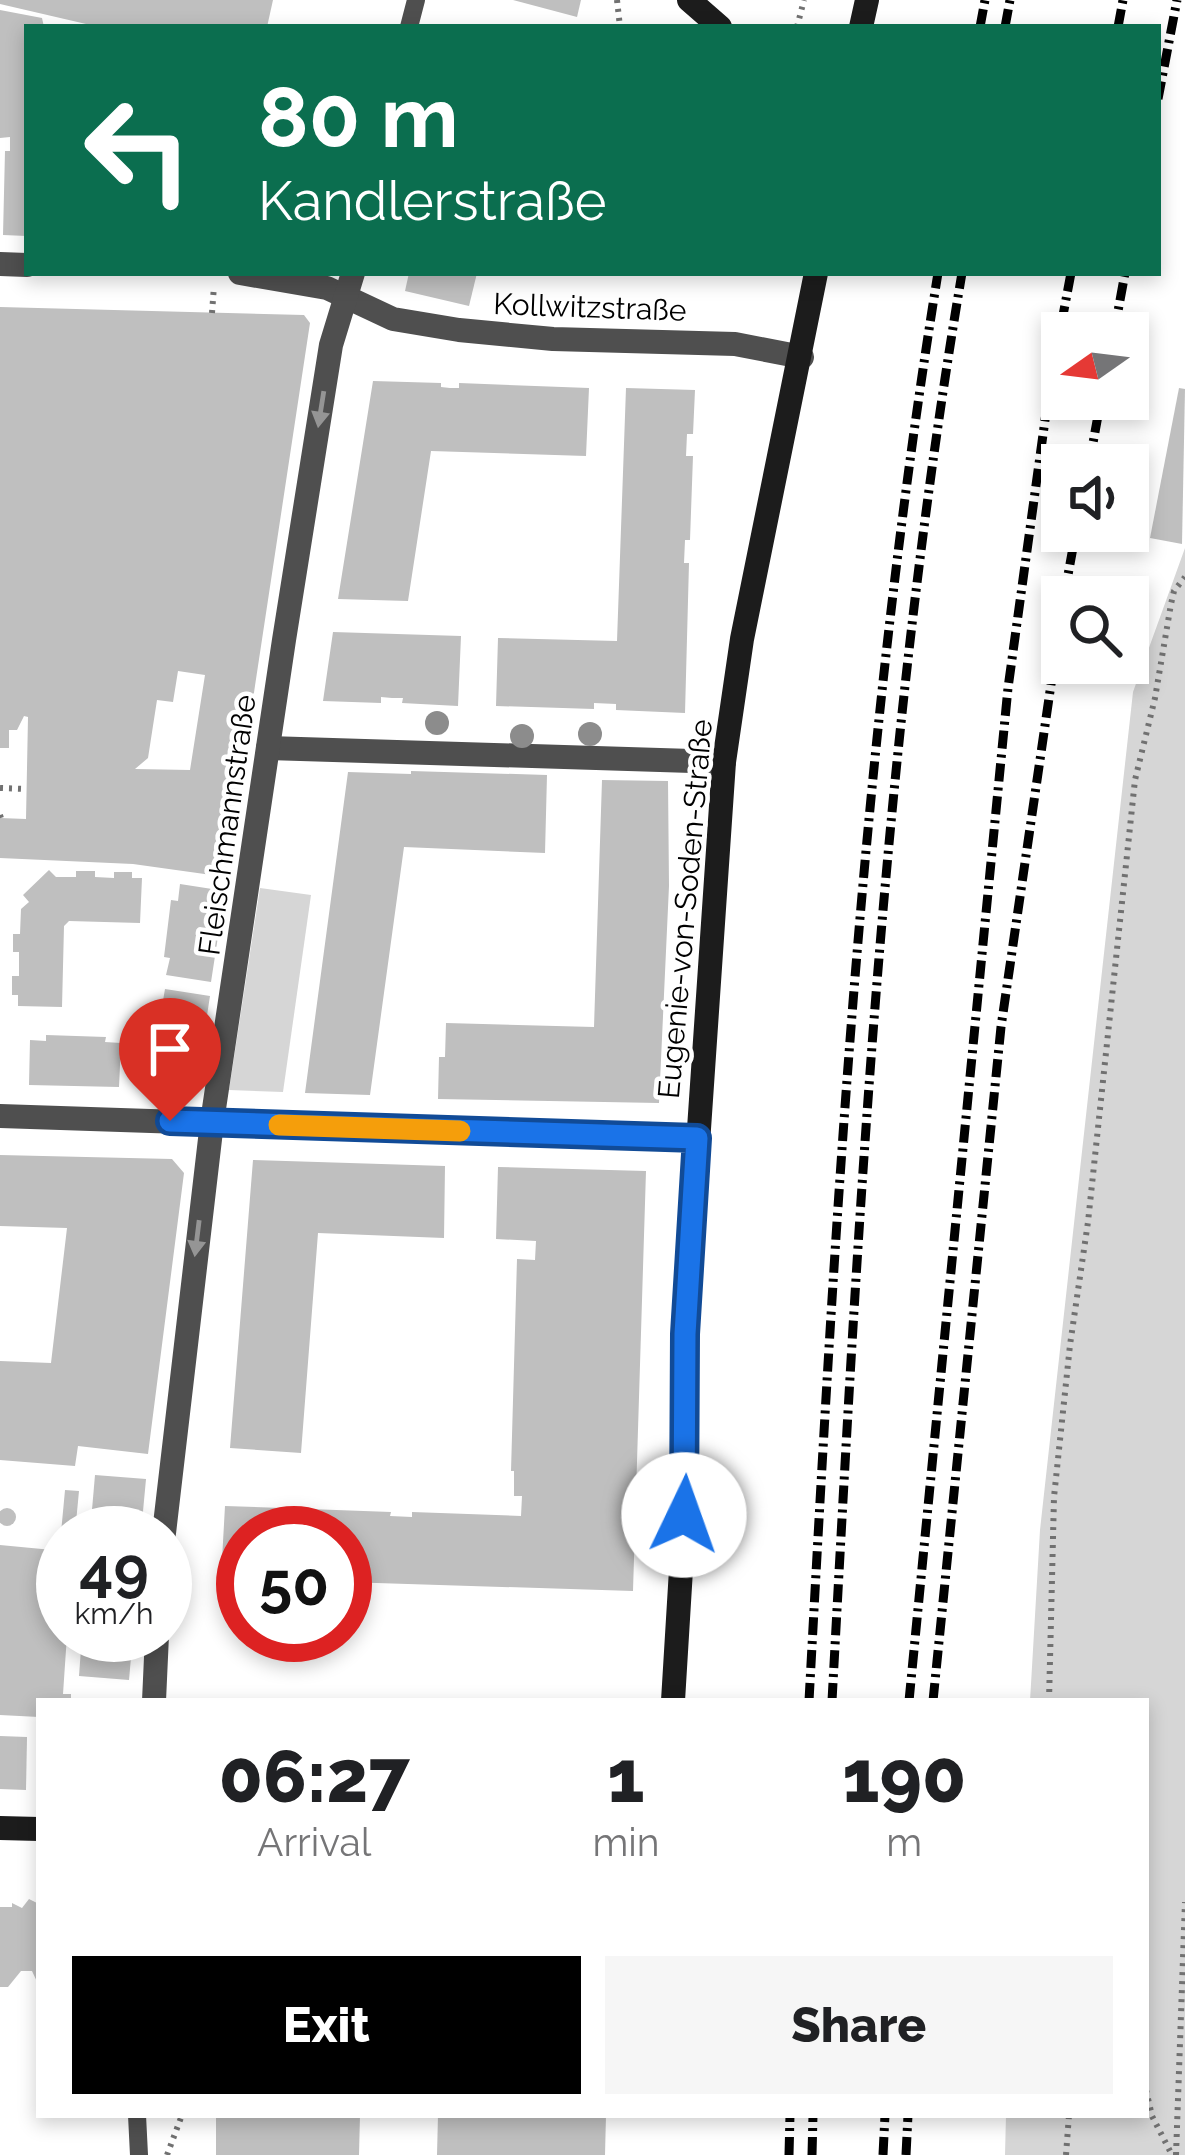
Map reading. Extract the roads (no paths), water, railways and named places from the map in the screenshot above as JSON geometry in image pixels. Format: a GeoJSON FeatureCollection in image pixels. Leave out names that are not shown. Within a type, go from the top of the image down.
{"type":"FeatureCollection","features":[{"type":"Feature","properties":{"kind":"main road"},"geometry":{"type":"LineString","coordinates":[[689,0],[717,24]]}},
{"type":"Feature","properties":{"kind":"main road","name":"Eugenie-von-Soden-Straße"},"geometry":{"type":"LineString","coordinates":[[673,1698],[687,1471],[685,1334],[724,763],[742,639],[816,276]]}},
{"type":"Feature","properties":{"kind":"main road"},"geometry":{"type":"LineString","coordinates":[[0,1828],[36,1829]]}},
{"type":"Feature","properties":{"kind":"street","name":"Kollwitzstraße"},"geometry":{"type":"LineString","coordinates":[[257,276],[327,288],[349,284],[393,319],[460,331],[735,344],[802,357]]}},
{"type":"Feature","properties":{"kind":"street","name":"Fleischmannstraße"},"geometry":{"type":"LineString","coordinates":[[167,1506],[212,1122],[331,345],[349,284]]}},
{"type":"Feature","properties":{"kind":"street"},"geometry":{"type":"LineString","coordinates":[[268,748],[724,763]]}},
{"type":"Feature","properties":{"kind":"street"},"geometry":{"type":"LineString","coordinates":[[0,1116],[697,1138]]}},
{"type":"Feature","properties":{"kind":"street"},"geometry":{"type":"LineString","coordinates":[[154,1698],[156,1662]]}},
{"type":"Feature","properties":{"kind":"lane"},"geometry":{"type":"LineString","coordinates":[[137,2118],[139,2155]]}},
{"type":"Feature","properties":{"kind":"railway"},"geometry":{"type":"LineString","coordinates":[[981,24],[985,0]]}},
{"type":"Feature","properties":{"kind":"railway"},"geometry":{"type":"LineString","coordinates":[[1006,24],[1010,0]]}},
{"type":"Feature","properties":{"kind":"railway"},"geometry":{"type":"LineString","coordinates":[[1119,24],[1123,0]]}},
{"type":"Feature","properties":{"kind":"railway"},"geometry":{"type":"LineString","coordinates":[[1161,83],[1177,0]]}},
{"type":"Feature","properties":{"kind":"railway"},"geometry":{"type":"LineString","coordinates":[[809,1698],[841,1164],[870,806],[911,450],[938,276]]}},
{"type":"Feature","properties":{"kind":"railway"},"geometry":{"type":"LineString","coordinates":[[832,1698],[863,1164],[893,806],[935,450],[962,276]]}},
{"type":"Feature","properties":{"kind":"railway"},"geometry":{"type":"LineString","coordinates":[[909,1698],[1008,688],[1050,384],[1070,276]]}},
{"type":"Feature","properties":{"kind":"railway"},"geometry":{"type":"LineString","coordinates":[[1118,312],[1124,276]]}},
{"type":"Feature","properties":{"kind":"railway"},"geometry":{"type":"LineString","coordinates":[[1093,444],[1097,420]]}},
{"type":"Feature","properties":{"kind":"railway"},"geometry":{"type":"LineString","coordinates":[[1068,576],[1072,552]]}},
{"type":"Feature","properties":{"kind":"railway"},"geometry":{"type":"LineString","coordinates":[[933,1698],[1001,1027],[1051,684]]}},
{"type":"Feature","properties":{"kind":"railway"},"geometry":{"type":"LineString","coordinates":[[789,2155],[790,2118]]}},
{"type":"Feature","properties":{"kind":"railway"},"geometry":{"type":"LineString","coordinates":[[812,2155],[813,2118]]}},
{"type":"Feature","properties":{"kind":"railway"},"geometry":{"type":"LineString","coordinates":[[883,2155],[885,2118]]}},
{"type":"Feature","properties":{"kind":"railway"},"geometry":{"type":"LineString","coordinates":[[906,2155],[908,2118]]}}]}
